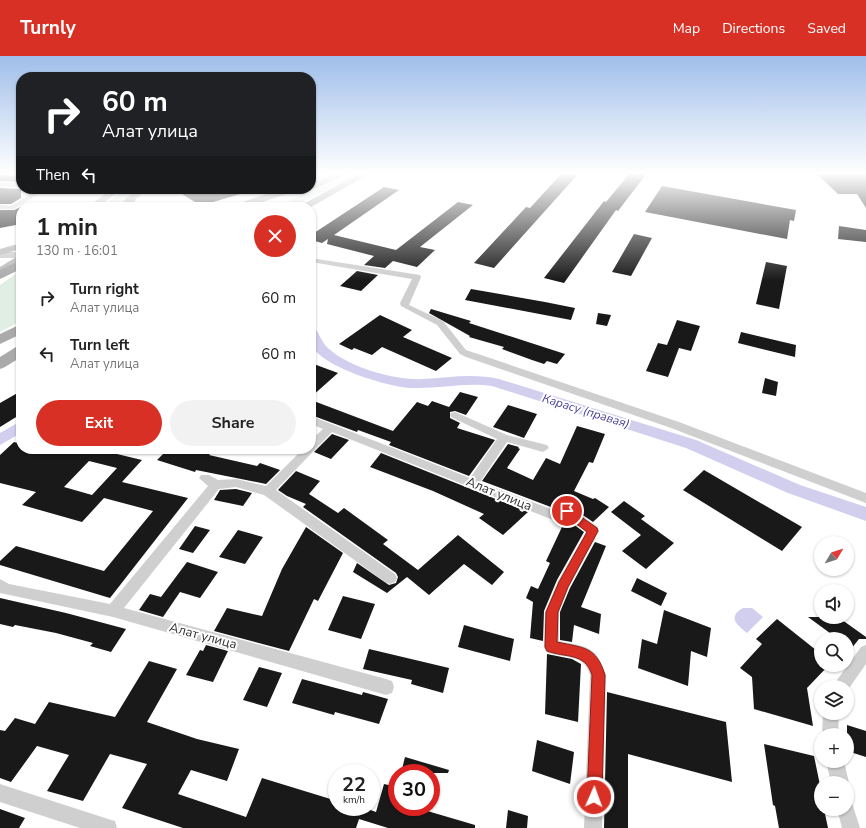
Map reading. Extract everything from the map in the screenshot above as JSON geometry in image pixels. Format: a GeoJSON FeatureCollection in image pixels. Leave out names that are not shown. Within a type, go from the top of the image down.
{"type":"FeatureCollection","features":[{"type":"Feature","properties":{"kind":"main road"},"geometry":{"type":"LineString","coordinates":[[0,252],[16,247]]}},
{"type":"Feature","properties":{"kind":"main road"},"geometry":{"type":"LineString","coordinates":[[0,274],[16,260]]}},
{"type":"Feature","properties":{"kind":"main road"},"geometry":{"type":"LineString","coordinates":[[0,274],[16,266]]}},
{"type":"Feature","properties":{"kind":"main road"},"geometry":{"type":"LineString","coordinates":[[0,340],[16,331]]}},
{"type":"Feature","properties":{"kind":"main road"},"geometry":{"type":"LineString","coordinates":[[0,364],[16,353]]}},
{"type":"Feature","properties":{"kind":"main road"},"geometry":{"type":"LineString","coordinates":[[0,369],[16,361]]}},
{"type":"Feature","properties":{"kind":"street"},"geometry":{"type":"LineString","coordinates":[[0,255],[16,256]]}},
{"type":"Feature","properties":{"kind":"street"},"geometry":{"type":"LineString","coordinates":[[316,261],[417,278],[404,303],[405,306],[440,323],[463,352],[469,355],[675,425],[866,498]]}},
{"type":"Feature","properties":{"kind":"street"},"geometry":{"type":"LineString","coordinates":[[455,415],[504,438],[543,448]]}},
{"type":"Feature","properties":{"kind":"street","name":"Алат улица"},"geometry":{"type":"LineString","coordinates":[[316,422],[557,517],[567,511],[593,531],[563,585],[552,612],[551,647],[583,653],[594,662],[598,675],[593,828]]}},
{"type":"Feature","properties":{"kind":"street"},"geometry":{"type":"LineString","coordinates":[[316,442],[330,428]]}},
{"type":"Feature","properties":{"kind":"street"},"geometry":{"type":"LineString","coordinates":[[472,483],[504,438]]}},
{"type":"Feature","properties":{"kind":"street"},"geometry":{"type":"LineString","coordinates":[[268,491],[304,454]]}},
{"type":"Feature","properties":{"kind":"street"},"geometry":{"type":"LineString","coordinates":[[205,478],[216,485],[236,483],[268,491],[390,578]]}},
{"type":"Feature","properties":{"kind":"street"},"geometry":{"type":"LineString","coordinates":[[113,611],[216,485]]}},
{"type":"Feature","properties":{"kind":"street","name":"Алат улица"},"geometry":{"type":"LineString","coordinates":[[0,586],[6,589],[113,611],[386,687]]}},
{"type":"Feature","properties":{"kind":"street"},"geometry":{"type":"LineString","coordinates":[[845,680],[866,652]]}},
{"type":"Feature","properties":{"kind":"street"},"geometry":{"type":"LineString","coordinates":[[0,793],[108,828]]}},
{"type":"Feature","properties":{"kind":"street"},"geometry":{"type":"LineString","coordinates":[[848,816],[851,828]]}},
{"type":"Feature","properties":{"kind":"shaded area"},"geometry":{"type":"Polygon","coordinates":[[[16,274],[16,324],[0,332],[0,285],[16,274]]]}},
{"type":"Feature","properties":{"kind":"shaded area"},"geometry":{"type":"Polygon","coordinates":[[[743,608],[752,608],[763,617],[747,633],[735,621],[735,615],[743,608]]]}},
{"type":"Feature","properties":{"kind":"building"},"geometry":{"type":"Polygon","coordinates":[[[16,209],[16,225],[0,228],[0,210],[16,209]]]}},
{"type":"Feature","properties":{"kind":"building"},"geometry":{"type":"Polygon","coordinates":[[[351,209],[372,209],[334,235],[396,250],[449,209],[468,209],[420,247],[435,250],[417,267],[393,261],[385,268],[364,265],[374,256],[327,244],[328,239],[322,243],[316,241],[316,232],[351,209]]]}},
{"type":"Feature","properties":{"kind":"building"},"geometry":{"type":"Polygon","coordinates":[[[524,209],[547,209],[494,268],[474,263],[524,209]]]}},
{"type":"Feature","properties":{"kind":"building"},"geometry":{"type":"Polygon","coordinates":[[[598,209],[620,209],[618,211],[616,210],[564,283],[544,278],[598,209]]]}},
{"type":"Feature","properties":{"kind":"building"},"geometry":{"type":"Polygon","coordinates":[[[647,209],[796,210],[794,221],[790,220],[787,239],[645,212],[647,209]]]}},
{"type":"Feature","properties":{"kind":"building"},"geometry":{"type":"Polygon","coordinates":[[[839,226],[866,230],[866,242],[838,239],[839,226]]]}},
{"type":"Feature","properties":{"kind":"building"},"geometry":{"type":"Polygon","coordinates":[[[634,234],[652,238],[631,276],[612,272],[634,234]]]}},
{"type":"Feature","properties":{"kind":"building"},"geometry":{"type":"Polygon","coordinates":[[[766,262],[787,266],[779,309],[756,304],[766,262]]]}},
{"type":"Feature","properties":{"kind":"building"},"geometry":{"type":"Polygon","coordinates":[[[357,271],[378,275],[361,291],[340,286],[357,271]]]}},
{"type":"Feature","properties":{"kind":"building"},"geometry":{"type":"Polygon","coordinates":[[[471,289],[575,308],[571,320],[465,300],[471,289]]]}},
{"type":"Feature","properties":{"kind":"building"},"geometry":{"type":"Polygon","coordinates":[[[431,309],[471,321],[469,323],[565,354],[557,364],[547,361],[544,364],[532,360],[502,349],[504,347],[469,337],[470,336],[429,313],[431,309]]]}},
{"type":"Feature","properties":{"kind":"building"},"geometry":{"type":"Polygon","coordinates":[[[598,313],[611,315],[607,326],[596,324],[598,313]]]}},
{"type":"Feature","properties":{"kind":"building"},"geometry":{"type":"Polygon","coordinates":[[[380,315],[412,330],[403,337],[452,358],[436,371],[382,347],[372,355],[354,348],[352,350],[339,344],[380,315]]]}},
{"type":"Feature","properties":{"kind":"building"},"geometry":{"type":"Polygon","coordinates":[[[677,320],[700,326],[691,351],[679,348],[668,377],[646,371],[658,343],[667,345],[677,320]]]}},
{"type":"Feature","properties":{"kind":"building"},"geometry":{"type":"Polygon","coordinates":[[[741,332],[796,345],[795,357],[738,343],[741,332]]]}},
{"type":"Feature","properties":{"kind":"building"},"geometry":{"type":"Polygon","coordinates":[[[316,365],[338,373],[316,393],[316,365]]]}},
{"type":"Feature","properties":{"kind":"building"},"geometry":{"type":"Polygon","coordinates":[[[765,378],[778,382],[776,396],[762,393],[765,378]]]}},
{"type":"Feature","properties":{"kind":"building"},"geometry":{"type":"Polygon","coordinates":[[[460,392],[478,397],[466,415],[455,411],[450,412],[450,418],[460,423],[457,428],[495,440],[469,476],[389,445],[391,442],[358,430],[357,432],[316,417],[316,402],[393,431],[417,402],[428,406],[432,401],[449,407],[460,392]]]}},
{"type":"Feature","properties":{"kind":"building"},"geometry":{"type":"Polygon","coordinates":[[[16,394],[16,417],[0,427],[0,403],[16,394]]]}},
{"type":"Feature","properties":{"kind":"building"},"geometry":{"type":"Polygon","coordinates":[[[508,405],[537,414],[524,438],[493,427],[508,405]]]}},
{"type":"Feature","properties":{"kind":"building"},"geometry":{"type":"Polygon","coordinates":[[[577,426],[605,434],[593,463],[589,462],[574,491],[593,499],[595,498],[609,507],[593,522],[568,505],[556,509],[482,481],[508,444],[519,447],[518,448],[520,449],[507,468],[533,480],[546,458],[560,464],[577,426]]]}},
{"type":"Feature","properties":{"kind":"building"},"geometry":{"type":"Polygon","coordinates":[[[332,434],[349,440],[331,459],[316,453],[316,450],[332,434]]]}},
{"type":"Feature","properties":{"kind":"building"},"geometry":{"type":"Polygon","coordinates":[[[14,442],[16,443],[16,454],[117,454],[142,460],[122,482],[188,498],[110,598],[0,565],[0,561],[16,546],[104,571],[153,511],[104,498],[82,522],[22,505],[36,492],[0,483],[0,455],[14,442]],[[89,461],[64,487],[92,495],[117,468],[89,461]]]}},
{"type":"Feature","properties":{"kind":"building"},"geometry":{"type":"Polygon","coordinates":[[[381,453],[528,512],[503,535],[479,518],[484,514],[433,491],[370,467],[381,453]]]}},
{"type":"Feature","properties":{"kind":"building"},"geometry":{"type":"Polygon","coordinates":[[[163,454],[210,454],[209,455],[257,466],[260,463],[280,470],[266,484],[196,470],[195,472],[157,460],[163,454]]]}},
{"type":"Feature","properties":{"kind":"building"},"geometry":{"type":"Polygon","coordinates":[[[704,470],[802,527],[782,551],[683,490],[704,470]]]}},
{"type":"Feature","properties":{"kind":"building"},"geometry":{"type":"Polygon","coordinates":[[[296,471],[320,481],[309,494],[338,513],[344,508],[388,540],[383,544],[418,570],[458,535],[504,572],[492,585],[464,564],[429,595],[407,577],[387,593],[353,572],[357,563],[389,585],[396,583],[398,577],[396,573],[303,507],[306,504],[287,496],[278,490],[296,471]]]}},
{"type":"Feature","properties":{"kind":"building"},"geometry":{"type":"Polygon","coordinates":[[[236,489],[252,493],[243,506],[214,500],[220,490],[236,489]]]}},
{"type":"Feature","properties":{"kind":"building"},"geometry":{"type":"Polygon","coordinates":[[[624,501],[645,516],[641,519],[674,543],[646,569],[622,551],[641,535],[611,512],[624,501]]]}},
{"type":"Feature","properties":{"kind":"building"},"geometry":{"type":"Polygon","coordinates":[[[566,519],[584,532],[557,580],[544,611],[543,641],[530,638],[533,602],[526,598],[531,586],[538,589],[550,563],[546,561],[562,527],[558,524],[566,519]]]}},
{"type":"Feature","properties":{"kind":"building"},"geometry":{"type":"Polygon","coordinates":[[[195,526],[210,530],[193,553],[179,549],[195,526]]]}},
{"type":"Feature","properties":{"kind":"building"},"geometry":{"type":"Polygon","coordinates":[[[306,527],[343,553],[318,601],[314,599],[289,651],[214,631],[227,608],[262,616],[282,569],[306,527]]]}},
{"type":"Feature","properties":{"kind":"building"},"geometry":{"type":"Polygon","coordinates":[[[238,530],[263,537],[245,564],[219,557],[238,530]]]}},
{"type":"Feature","properties":{"kind":"building"},"geometry":{"type":"Polygon","coordinates":[[[595,542],[606,546],[581,607],[601,614],[599,634],[574,625],[572,642],[560,640],[560,612],[570,588],[595,542]]]}},
{"type":"Feature","properties":{"kind":"building"},"geometry":{"type":"Polygon","coordinates":[[[187,562],[218,572],[200,598],[180,592],[163,617],[139,610],[150,594],[161,597],[187,562]]]}},
{"type":"Feature","properties":{"kind":"building"},"geometry":{"type":"Polygon","coordinates":[[[637,578],[667,593],[661,606],[631,591],[637,578]]]}},
{"type":"Feature","properties":{"kind":"building"},"geometry":{"type":"Polygon","coordinates":[[[343,596],[375,604],[361,639],[328,630],[343,596]]]}},
{"type":"Feature","properties":{"kind":"building"},"geometry":{"type":"Polygon","coordinates":[[[0,598],[66,613],[126,629],[111,652],[90,646],[93,643],[56,633],[15,625],[13,627],[0,624],[0,598]]]}},
{"type":"Feature","properties":{"kind":"building"},"geometry":{"type":"Polygon","coordinates":[[[664,610],[711,628],[707,657],[691,651],[688,686],[638,668],[642,639],[657,644],[664,610]]]}},
{"type":"Feature","properties":{"kind":"building"},"geometry":{"type":"Polygon","coordinates":[[[808,617],[814,617],[814,621],[808,617]]]}},
{"type":"Feature","properties":{"kind":"building"},"geometry":{"type":"Polygon","coordinates":[[[777,619],[814,648],[814,672],[822,672],[807,688],[813,726],[754,709],[752,677],[740,668],[762,644],[756,639],[777,619]]]}},
{"type":"Feature","properties":{"kind":"building"},"geometry":{"type":"Polygon","coordinates":[[[818,624],[848,624],[866,637],[866,639],[859,639],[854,645],[854,632],[828,632],[818,624]]]}},
{"type":"Feature","properties":{"kind":"building"},"geometry":{"type":"Polygon","coordinates":[[[464,625],[514,639],[510,661],[458,647],[464,625]]]}},
{"type":"Feature","properties":{"kind":"building"},"geometry":{"type":"Polygon","coordinates":[[[206,645],[228,651],[213,682],[186,675],[200,650],[203,651],[206,645]]]}},
{"type":"Feature","properties":{"kind":"building"},"geometry":{"type":"Polygon","coordinates":[[[369,649],[449,668],[443,693],[411,684],[412,680],[363,669],[369,649]]]}},
{"type":"Feature","properties":{"kind":"building"},"geometry":{"type":"Polygon","coordinates":[[[547,654],[572,659],[581,664],[578,722],[545,714],[547,654]]]}},
{"type":"Feature","properties":{"kind":"building"},"geometry":{"type":"Polygon","coordinates":[[[149,661],[177,669],[147,722],[197,739],[239,749],[227,781],[191,770],[178,794],[246,817],[262,778],[328,798],[328,816],[380,816],[380,798],[384,784],[388,785],[388,816],[440,816],[440,815],[475,825],[475,828],[388,828],[359,819],[356,828],[183,828],[122,808],[147,764],[110,754],[83,801],[47,791],[69,755],[37,746],[11,782],[0,778],[0,730],[5,731],[15,718],[35,724],[49,702],[115,717],[149,661]]]}},
{"type":"Feature","properties":{"kind":"building"},"geometry":{"type":"Polygon","coordinates":[[[259,667],[282,673],[267,707],[243,700],[259,667]]]}},
{"type":"Feature","properties":{"kind":"building"},"geometry":{"type":"Polygon","coordinates":[[[302,679],[362,695],[363,692],[388,699],[379,724],[335,712],[334,715],[292,703],[302,679]]]}},
{"type":"Feature","properties":{"kind":"building"},"geometry":{"type":"Polygon","coordinates":[[[607,692],[726,722],[732,782],[628,754],[628,828],[604,828],[607,692]]]}},
{"type":"Feature","properties":{"kind":"building"},"geometry":{"type":"Polygon","coordinates":[[[847,725],[866,731],[866,757],[854,753],[854,728],[847,728],[847,725]]]}},
{"type":"Feature","properties":{"kind":"building"},"geometry":{"type":"Polygon","coordinates":[[[537,740],[574,752],[570,784],[532,771],[537,740]]]}},
{"type":"Feature","properties":{"kind":"building"},"geometry":{"type":"Polygon","coordinates":[[[764,744],[814,756],[814,768],[816,768],[818,776],[814,776],[814,816],[825,816],[828,828],[779,828],[775,806],[773,805],[764,744]]]}},
{"type":"Feature","properties":{"kind":"building"},"geometry":{"type":"Polygon","coordinates":[[[405,757],[429,764],[403,764],[405,757]]]}},
{"type":"Feature","properties":{"kind":"building"},"geometry":{"type":"Polygon","coordinates":[[[440,767],[449,770],[448,773],[440,773],[440,767]]]}},
{"type":"Feature","properties":{"kind":"building"},"geometry":{"type":"Polygon","coordinates":[[[0,809],[25,818],[19,828],[0,828],[0,809]]]}},
{"type":"Feature","properties":{"kind":"building"},"geometry":{"type":"Polygon","coordinates":[[[508,810],[528,816],[527,828],[506,828],[508,810]]]}},
{"type":"Feature","properties":{"kind":"waterway","name":"Карасу (правая)"},"geometry":{"type":"LineString","coordinates":[[316,342],[323,351],[333,358],[380,377],[412,384],[462,380],[483,380],[494,382],[691,444],[794,489],[866,514]]}},
{"type":"Feature","properties":{"kind":"waterway","name":"Карасу (правая)"},"geometry":{"type":"LineString","coordinates":[[0,440],[16,429]]}},
{"type":"Feature","properties":{"kind":"route"},"geometry":{"type":"LineString","coordinates":[[567,511],[593,531],[563,585],[552,612],[551,647],[583,653],[594,662],[598,675],[594,797]]}}]}
